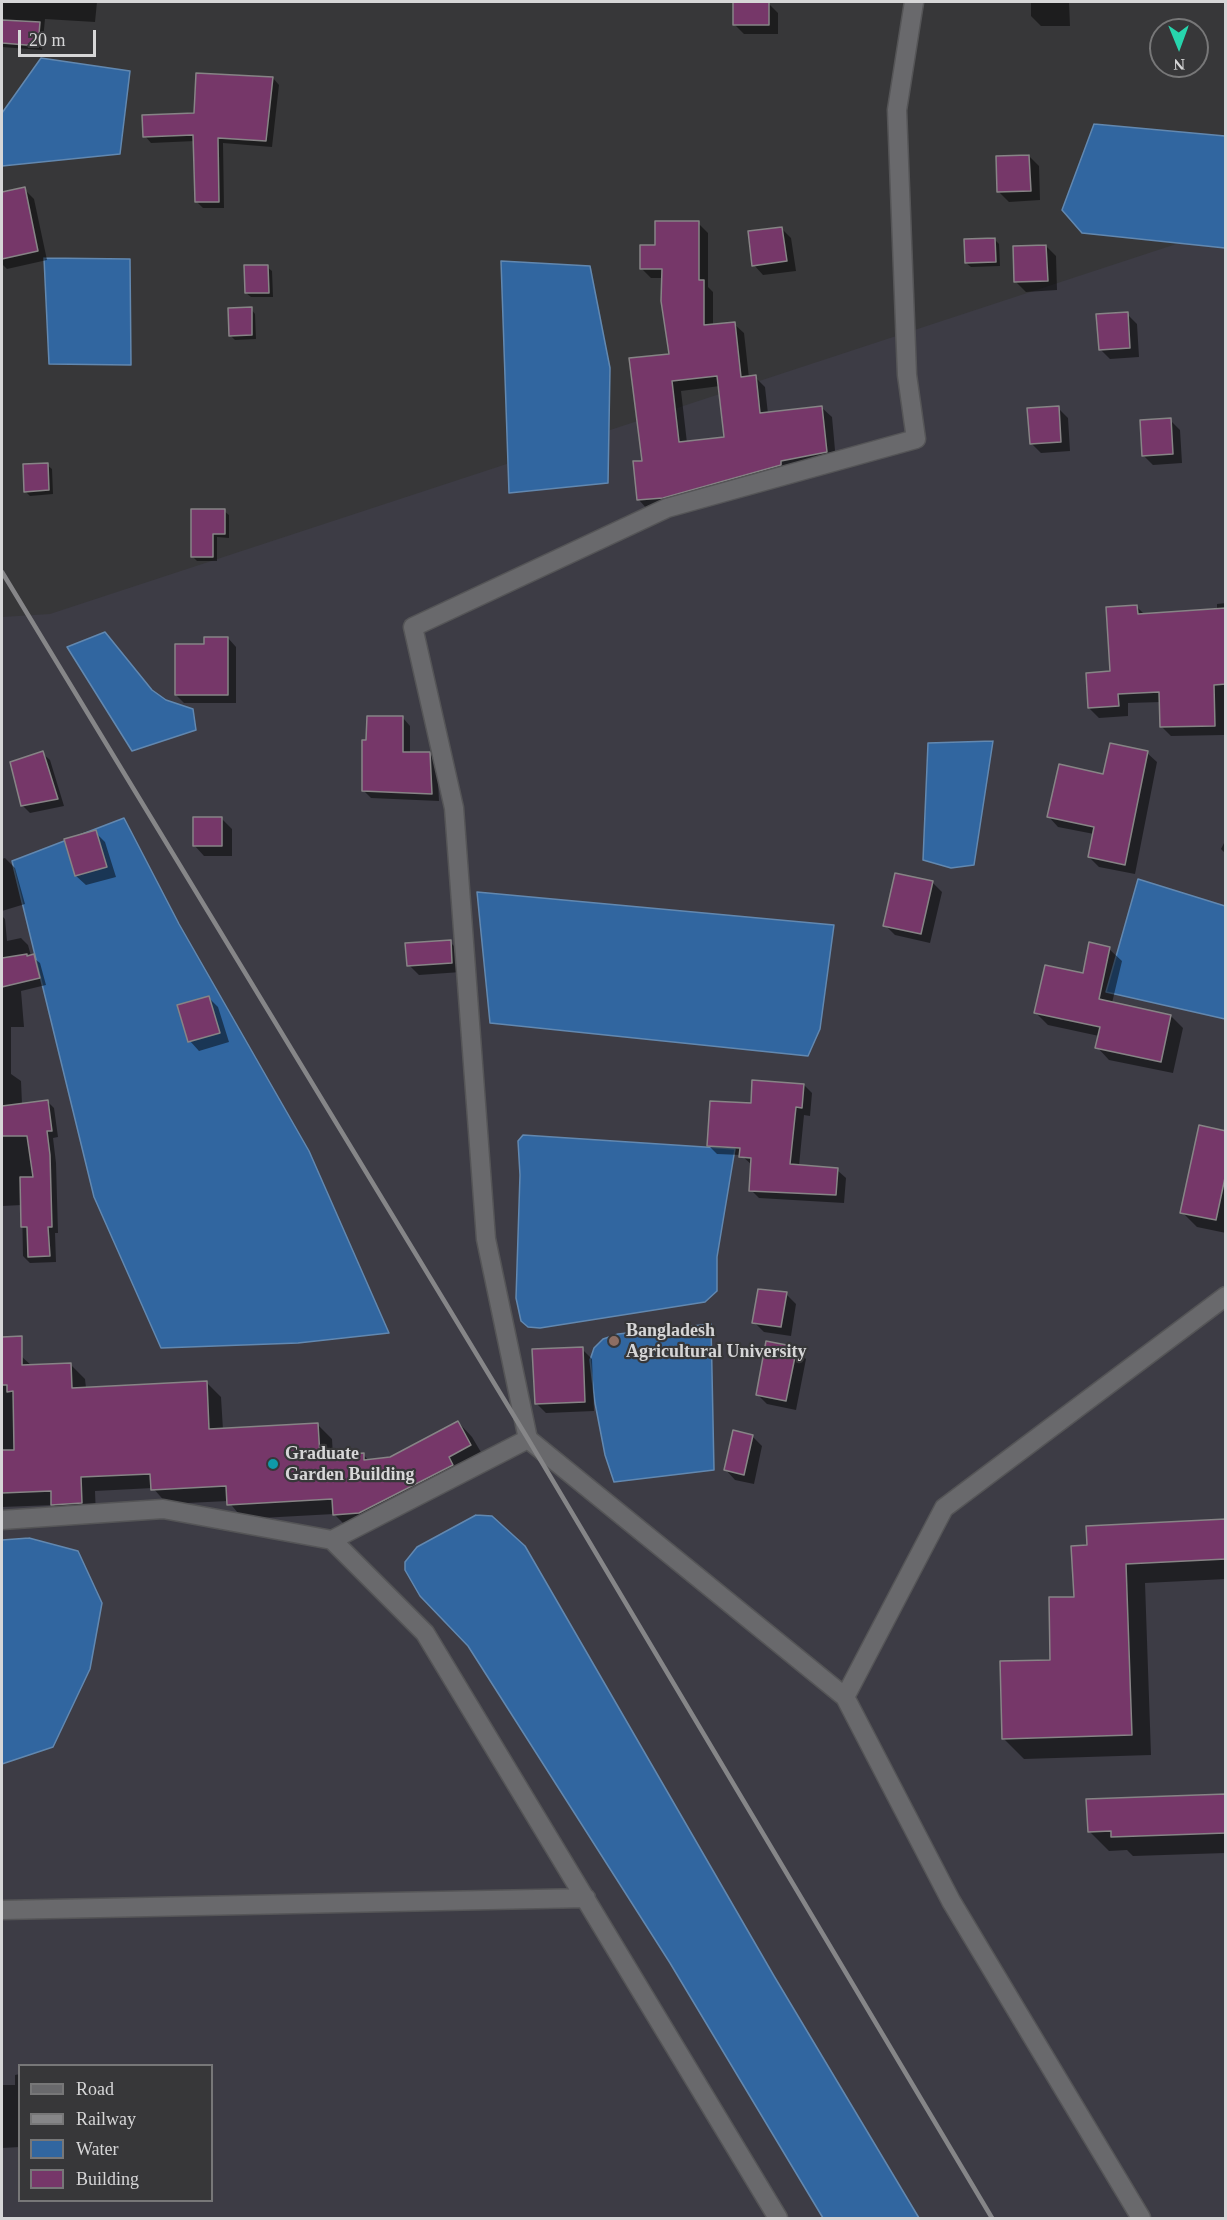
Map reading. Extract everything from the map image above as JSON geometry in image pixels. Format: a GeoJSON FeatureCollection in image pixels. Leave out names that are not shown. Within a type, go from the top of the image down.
{"type":"FeatureCollection","features":[{"type":"Feature","properties":{"kind":"street"},"geometry":{"type":"LineString","coordinates":[[914,2],[897,110],[907,375],[916,439],[667,508],[412,627],[454,808],[486,1239],[528,1439],[845,1697],[951,1901],[1141,2218]]}},
{"type":"Feature","properties":{"kind":"street"},"geometry":{"type":"LineString","coordinates":[[845,1697],[944,1508],[1226,1296]]}},
{"type":"Feature","properties":{"kind":"street"},"geometry":{"type":"LineString","coordinates":[[332,1540],[528,1439]]}},
{"type":"Feature","properties":{"kind":"street"},"geometry":{"type":"LineString","coordinates":[[2,1520],[163,1509],[332,1540],[424,1633],[778,2218]]}},
{"type":"Feature","properties":{"kind":"street"},"geometry":{"type":"LineString","coordinates":[[2,1910],[586,1898]]}},
{"type":"Feature","properties":{"kind":"shaded area","name":"Bangladesh Agricultural University"},"geometry":{"type":"Polygon","coordinates":[[[1225,228],[1225,2218],[2,2218],[2,617],[50,614],[1225,228]]]}},
{"type":"Feature","properties":{"kind":"water"},"geometry":{"type":"Polygon","coordinates":[[[41,58],[130,71],[120,154],[2,166],[2,113],[41,58]]]}},
{"type":"Feature","properties":{"kind":"water"},"geometry":{"type":"Polygon","coordinates":[[[1094,124],[1225,136],[1225,248],[1082,233],[1062,210],[1094,124]]]}},
{"type":"Feature","properties":{"kind":"water"},"geometry":{"type":"Polygon","coordinates":[[[44,258],[130,259],[131,365],[49,364],[44,258]]]}},
{"type":"Feature","properties":{"kind":"water"},"geometry":{"type":"Polygon","coordinates":[[[501,261],[590,266],[610,368],[608,483],[509,493],[501,261]]]}},
{"type":"Feature","properties":{"kind":"water"},"geometry":{"type":"Polygon","coordinates":[[[105,632],[152,690],[166,700],[193,709],[196,730],[132,751],[67,647],[105,632]]]}},
{"type":"Feature","properties":{"kind":"water"},"geometry":{"type":"Polygon","coordinates":[[[993,741],[974,865],[951,868],[923,860],[928,743],[993,741]]]}},
{"type":"Feature","properties":{"kind":"water"},"geometry":{"type":"Polygon","coordinates":[[[124,818],[179,924],[309,1151],[389,1333],[298,1343],[161,1348],[94,1197],[12,861],[124,818]]]}},
{"type":"Feature","properties":{"kind":"water"},"geometry":{"type":"Polygon","coordinates":[[[1138,879],[1225,906],[1225,1019],[1106,992],[1138,879]]]}},
{"type":"Feature","properties":{"kind":"water"},"geometry":{"type":"Polygon","coordinates":[[[477,892],[834,925],[820,1029],[808,1056],[490,1023],[477,892]]]}},
{"type":"Feature","properties":{"kind":"water"},"geometry":{"type":"Polygon","coordinates":[[[523,1135],[735,1149],[717,1257],[717,1291],[705,1302],[540,1328],[528,1327],[521,1321],[516,1298],[520,1175],[518,1141],[523,1135]]]}},
{"type":"Feature","properties":{"kind":"water"},"geometry":{"type":"Polygon","coordinates":[[[711,1324],[714,1470],[614,1482],[605,1455],[595,1403],[590,1360],[594,1348],[603,1339],[618,1334],[711,1324]]]}},
{"type":"Feature","properties":{"kind":"water"},"geometry":{"type":"Polygon","coordinates":[[[476,1515],[492,1516],[525,1546],[774,1976],[919,2218],[823,2218],[670,1963],[468,1646],[420,1596],[405,1570],[405,1562],[417,1547],[476,1515]]]}},
{"type":"Feature","properties":{"kind":"water"},"geometry":{"type":"Polygon","coordinates":[[[29,1538],[78,1551],[102,1603],[90,1669],[53,1747],[2,1764],[2,1540],[29,1538]]]}},
{"type":"Feature","properties":{"kind":"building"},"geometry":{"type":"Polygon","coordinates":[[[733,2],[769,2],[769,25],[733,25],[733,2]]]}},
{"type":"Feature","properties":{"kind":"building"},"geometry":{"type":"Polygon","coordinates":[[[2,20],[40,22],[38,46],[2,43],[2,20]]]}},
{"type":"Feature","properties":{"kind":"building"},"geometry":{"type":"Polygon","coordinates":[[[196,73],[273,77],[266,141],[218,138],[219,202],[195,202],[193,135],[143,137],[142,115],[194,113],[196,73]]]}},
{"type":"Feature","properties":{"kind":"building"},"geometry":{"type":"Polygon","coordinates":[[[1029,155],[1031,191],[997,192],[996,156],[1029,155]]]}},
{"type":"Feature","properties":{"kind":"building"},"geometry":{"type":"Polygon","coordinates":[[[25,187],[38,251],[2,259],[2,192],[25,187]]]}},
{"type":"Feature","properties":{"kind":"building"},"geometry":{"type":"Polygon","coordinates":[[[655,221],[699,221],[699,280],[704,280],[704,325],[735,322],[741,377],[756,375],[760,413],[822,406],[827,452],[781,461],[781,465],[663,498],[637,500],[633,461],[642,461],[629,358],[669,354],[661,301],[662,269],[640,269],[640,245],[655,245],[655,221]],[[717,376],[672,381],[679,442],[724,437],[717,376]]]}},
{"type":"Feature","properties":{"kind":"building"},"geometry":{"type":"Polygon","coordinates":[[[782,227],[787,261],[752,266],[748,231],[782,227]]]}},
{"type":"Feature","properties":{"kind":"building"},"geometry":{"type":"Polygon","coordinates":[[[995,238],[996,262],[965,263],[964,239],[995,238]]]}},
{"type":"Feature","properties":{"kind":"building"},"geometry":{"type":"Polygon","coordinates":[[[1046,245],[1048,281],[1014,282],[1013,246],[1046,245]]]}},
{"type":"Feature","properties":{"kind":"building"},"geometry":{"type":"Polygon","coordinates":[[[244,265],[268,265],[269,293],[245,293],[244,265]]]}},
{"type":"Feature","properties":{"kind":"building"},"geometry":{"type":"Polygon","coordinates":[[[252,307],[252,335],[229,336],[228,308],[252,307]]]}},
{"type":"Feature","properties":{"kind":"building"},"geometry":{"type":"Polygon","coordinates":[[[1128,312],[1130,348],[1099,350],[1096,314],[1128,312]]]}},
{"type":"Feature","properties":{"kind":"building"},"geometry":{"type":"Polygon","coordinates":[[[1059,406],[1061,442],[1030,444],[1027,408],[1059,406]]]}},
{"type":"Feature","properties":{"kind":"building"},"geometry":{"type":"Polygon","coordinates":[[[1171,418],[1173,454],[1142,456],[1140,420],[1171,418]]]}},
{"type":"Feature","properties":{"kind":"building"},"geometry":{"type":"Polygon","coordinates":[[[48,463],[49,490],[24,492],[23,464],[48,463]]]}},
{"type":"Feature","properties":{"kind":"building"},"geometry":{"type":"Polygon","coordinates":[[[191,509],[225,509],[225,534],[213,534],[213,557],[191,557],[191,509]]]}},
{"type":"Feature","properties":{"kind":"building"},"geometry":{"type":"Polygon","coordinates":[[[1137,605],[1138,614],[1226,608],[1226,684],[1214,685],[1215,726],[1160,727],[1159,692],[1118,694],[1119,706],[1088,708],[1086,673],[1110,671],[1106,607],[1137,605]]]}},
{"type":"Feature","properties":{"kind":"building"},"geometry":{"type":"Polygon","coordinates":[[[204,637],[228,637],[228,695],[175,695],[175,644],[204,644],[204,637]]]}},
{"type":"Feature","properties":{"kind":"building"},"geometry":{"type":"Polygon","coordinates":[[[367,716],[403,716],[403,752],[430,752],[432,794],[362,791],[362,740],[366,740],[367,716]]]}},
{"type":"Feature","properties":{"kind":"building"},"geometry":{"type":"Polygon","coordinates":[[[1110,743],[1148,751],[1125,865],[1088,857],[1094,827],[1047,817],[1059,764],[1103,774],[1110,743]]]}},
{"type":"Feature","properties":{"kind":"building"},"geometry":{"type":"Polygon","coordinates":[[[43,751],[58,799],[21,806],[10,762],[43,751]]]}},
{"type":"Feature","properties":{"kind":"building"},"geometry":{"type":"Polygon","coordinates":[[[193,817],[222,817],[222,846],[193,846],[193,817]]]}},
{"type":"Feature","properties":{"kind":"building"},"geometry":{"type":"Polygon","coordinates":[[[96,830],[107,867],[75,876],[64,839],[96,830]]]}},
{"type":"Feature","properties":{"kind":"building"},"geometry":{"type":"Polygon","coordinates":[[[895,873],[933,881],[921,934],[883,926],[895,873]]]}},
{"type":"Feature","properties":{"kind":"building"},"geometry":{"type":"Polygon","coordinates":[[[451,940],[452,963],[407,966],[405,943],[451,940]]]}},
{"type":"Feature","properties":{"kind":"building"},"geometry":{"type":"Polygon","coordinates":[[[1089,942],[1110,947],[1099,999],[1171,1015],[1161,1062],[1095,1048],[1100,1027],[1034,1013],[1045,965],[1083,973],[1089,942]]]}},
{"type":"Feature","properties":{"kind":"building"},"geometry":{"type":"Polygon","coordinates":[[[27,954],[27,956],[34,954],[40,978],[2,987],[2,958],[27,954]]]}},
{"type":"Feature","properties":{"kind":"building"},"geometry":{"type":"Polygon","coordinates":[[[209,996],[220,1033],[188,1042],[177,1005],[209,996]]]}},
{"type":"Feature","properties":{"kind":"building"},"geometry":{"type":"Polygon","coordinates":[[[752,1080],[804,1084],[802,1108],[796,1107],[790,1164],[838,1168],[836,1195],[749,1191],[751,1158],[739,1157],[740,1148],[707,1146],[710,1101],[751,1103],[752,1080]]]}},
{"type":"Feature","properties":{"kind":"building"},"geometry":{"type":"Polygon","coordinates":[[[48,1100],[52,1131],[47,1131],[52,1227],[48,1227],[50,1256],[28,1257],[27,1227],[21,1227],[20,1177],[33,1177],[27,1136],[2,1136],[2,1106],[48,1100]]]}},
{"type":"Feature","properties":{"kind":"building"},"geometry":{"type":"Polygon","coordinates":[[[1199,1125],[1226,1131],[1226,1173],[1216,1220],[1180,1213],[1199,1125]]]}},
{"type":"Feature","properties":{"kind":"building"},"geometry":{"type":"Polygon","coordinates":[[[758,1289],[787,1292],[781,1327],[752,1323],[758,1289]]]}},
{"type":"Feature","properties":{"kind":"building"},"geometry":{"type":"Polygon","coordinates":[[[22,1336],[22,1365],[71,1363],[72,1388],[207,1381],[209,1429],[318,1423],[320,1456],[364,1453],[364,1460],[390,1457],[458,1421],[471,1445],[449,1457],[453,1465],[359,1513],[333,1515],[332,1499],[227,1505],[226,1486],[151,1490],[150,1474],[81,1477],[82,1503],[51,1505],[51,1491],[2,1493],[2,1450],[14,1450],[13,1391],[7,1392],[7,1385],[2,1385],[2,1337],[22,1336]]]}},
{"type":"Feature","properties":{"kind":"building"},"geometry":{"type":"Polygon","coordinates":[[[766,1341],[797,1347],[786,1401],[756,1395],[766,1341]]]}},
{"type":"Feature","properties":{"kind":"building"},"geometry":{"type":"Polygon","coordinates":[[[583,1347],[585,1402],[535,1404],[532,1349],[583,1347]]]}},
{"type":"Feature","properties":{"kind":"building"},"geometry":{"type":"Polygon","coordinates":[[[733,1430],[753,1435],[744,1475],[724,1470],[733,1430]]]}},
{"type":"Feature","properties":{"kind":"building"},"geometry":{"type":"Polygon","coordinates":[[[1226,1519],[1226,1559],[1126,1564],[1132,1735],[1002,1739],[1000,1661],[1050,1660],[1049,1597],[1074,1597],[1071,1546],[1087,1545],[1086,1526],[1226,1519]]]}},
{"type":"Feature","properties":{"kind":"building"},"geometry":{"type":"Polygon","coordinates":[[[1226,1794],[1226,1833],[1111,1837],[1111,1831],[1088,1832],[1086,1799],[1226,1794]]]}},
{"type":"Feature","properties":{"kind":"railway"},"geometry":{"type":"LineString","coordinates":[[2,572],[528,1439],[992,2218]]}},
{"type":"Feature","properties":{"kind":"place","name":"Bangladesh Agricultural University"},"geometry":{"type":"Point","coordinates":[614,1341]}},
{"type":"Feature","properties":{"kind":"place","name":"Graduate Garden Building"},"geometry":{"type":"Point","coordinates":[273,1464]}}]}
